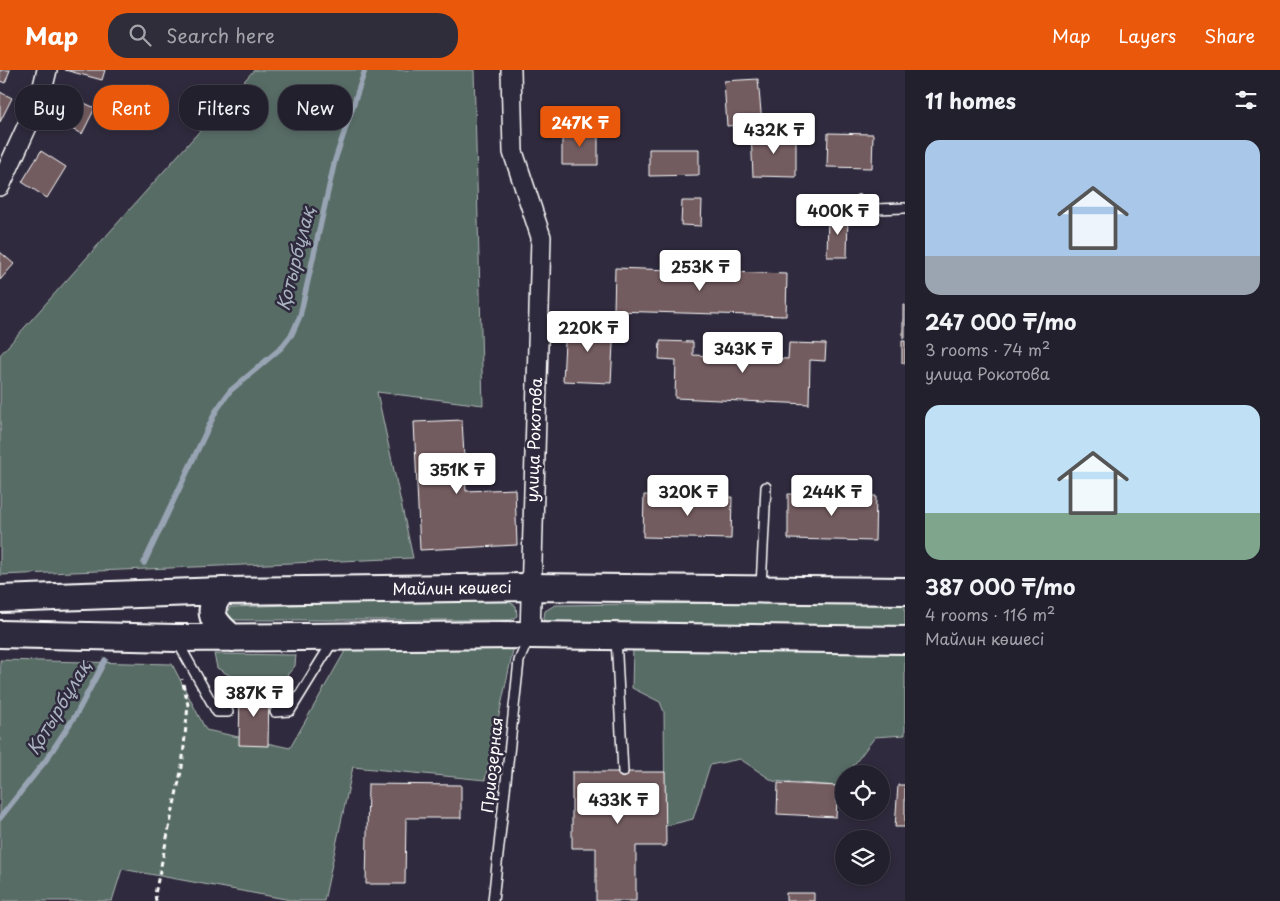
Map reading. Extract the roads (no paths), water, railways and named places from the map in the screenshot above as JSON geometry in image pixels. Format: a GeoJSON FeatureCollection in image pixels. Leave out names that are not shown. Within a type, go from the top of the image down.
{"type":"FeatureCollection","features":[{"type":"Feature","properties":{"kind":"main road","name":"Майлин көшесі"},"geometry":{"type":"LineString","coordinates":[[0,599],[222,591],[530,587],[905,590]]}},
{"type":"Feature","properties":{"kind":"main road"},"geometry":{"type":"LineString","coordinates":[[222,591],[214,600],[212,614],[215,623],[232,638]]}},
{"type":"Feature","properties":{"kind":"main road"},"geometry":{"type":"LineString","coordinates":[[0,634],[176,638],[616,635],[905,640]]}},
{"type":"Feature","properties":{"kind":"street"},"geometry":{"type":"LineString","coordinates":[[0,186],[40,98],[47,70]]}},
{"type":"Feature","properties":{"kind":"street","name":"улица Рокотова"},"geometry":{"type":"LineString","coordinates":[[511,70],[513,152],[541,237],[530,635]]}},
{"type":"Feature","properties":{"kind":"lane"},"geometry":{"type":"LineString","coordinates":[[859,200],[875,208],[905,208]]}},
{"type":"Feature","properties":{"kind":"lane"},"geometry":{"type":"LineString","coordinates":[[761,589],[766,487]]}},
{"type":"Feature","properties":{"kind":"lane","name":"Приозерная"},"geometry":{"type":"LineString","coordinates":[[493,901],[519,661],[530,635]]}},
{"type":"Feature","properties":{"kind":"lane"},"geometry":{"type":"LineString","coordinates":[[616,635],[623,772]]}},
{"type":"Feature","properties":{"kind":"lane"},"geometry":{"type":"LineString","coordinates":[[176,638],[217,712],[228,712]]}},
{"type":"Feature","properties":{"kind":"lane"},"geometry":{"type":"LineString","coordinates":[[275,712],[290,711],[335,638]]}},
{"type":"Feature","properties":{"kind":"waterway","name":"Қотырбұлақ"},"geometry":{"type":"LineString","coordinates":[[144,563],[216,411],[230,391],[281,348],[292,334],[300,316],[335,160],[365,70]]}},
{"type":"Feature","properties":{"kind":"waterway","name":"Қотырбұлақ"},"geometry":{"type":"LineString","coordinates":[[0,818],[46,760],[77,713],[105,660]]}}]}
